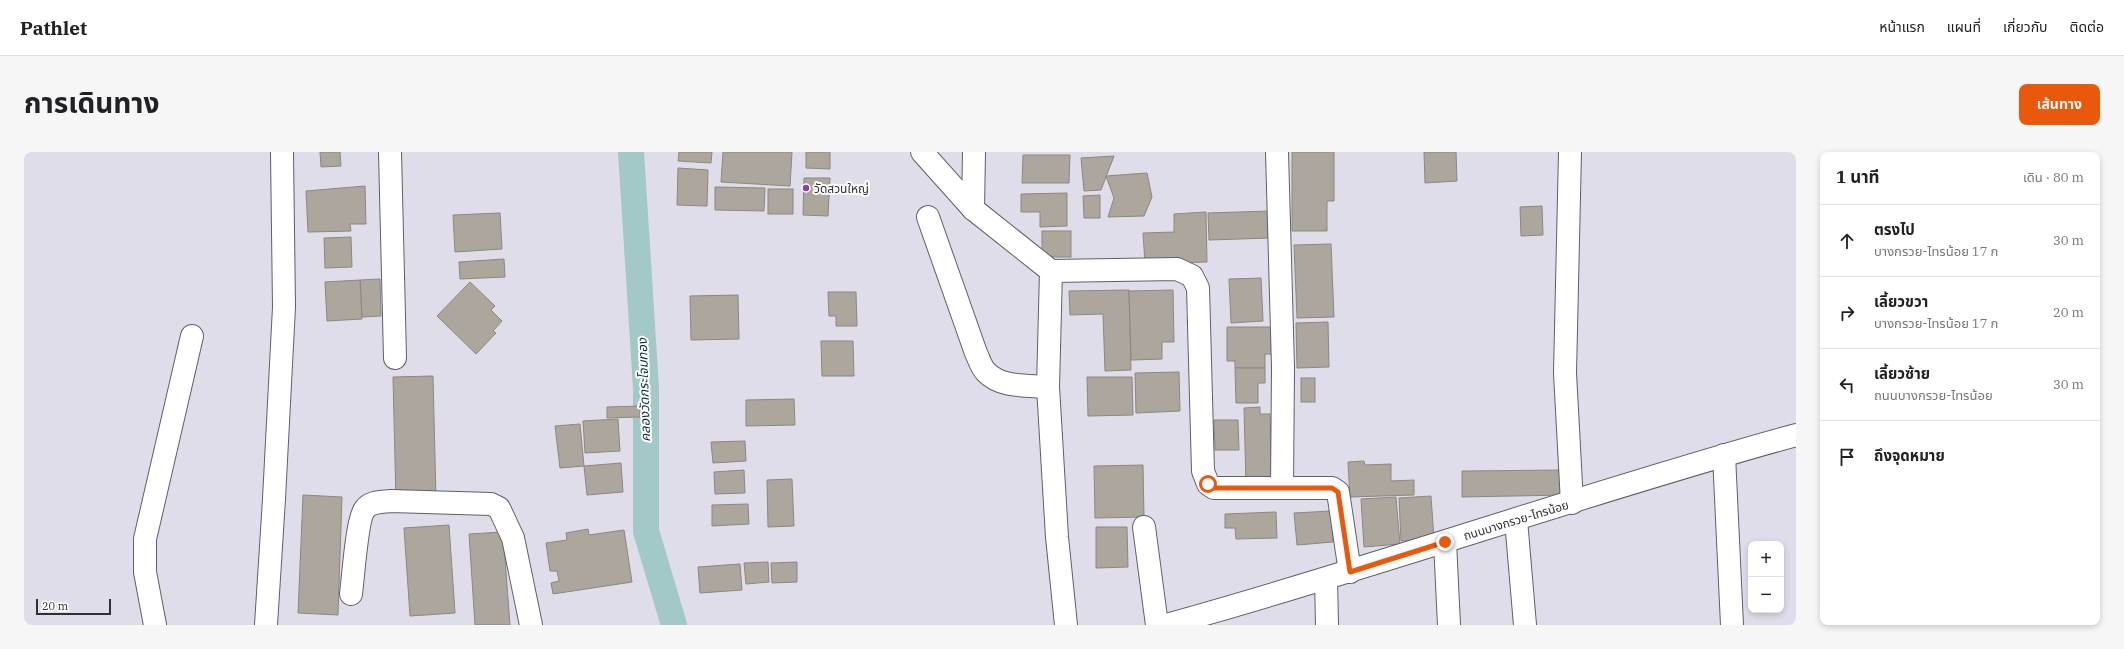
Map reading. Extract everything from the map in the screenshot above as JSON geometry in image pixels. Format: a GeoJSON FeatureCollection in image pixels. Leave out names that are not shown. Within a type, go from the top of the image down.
{"type":"FeatureCollection","features":[{"type":"Feature","properties":{"kind":"street"},"geometry":{"type":"LineString","coordinates":[[266,625],[284,307],[282,152]]}},
{"type":"Feature","properties":{"kind":"street"},"geometry":{"type":"LineString","coordinates":[[390,152],[395,358]]}},
{"type":"Feature","properties":{"kind":"street"},"geometry":{"type":"LineString","coordinates":[[922,152],[973,209],[1051,271],[1177,269],[1185,272],[1195,280],[1198,288],[1203,472],[1208,484],[1214,488],[1282,488],[1326,486],[1332,488],[1338,492],[1350,572]]}},
{"type":"Feature","properties":{"kind":"street"},"geometry":{"type":"LineString","coordinates":[[973,209],[974,152]]}},
{"type":"Feature","properties":{"kind":"street"},"geometry":{"type":"LineString","coordinates":[[1277,152],[1283,367],[1282,488]]}},
{"type":"Feature","properties":{"kind":"street"},"geometry":{"type":"LineString","coordinates":[[1570,152],[1566,374],[1572,502]]}},
{"type":"Feature","properties":{"kind":"street"},"geometry":{"type":"LineString","coordinates":[[928,217],[976,353],[985,371],[996,380],[1010,384],[1048,387]]}},
{"type":"Feature","properties":{"kind":"street"},"geometry":{"type":"LineString","coordinates":[[1051,271],[1048,387],[1057,538],[1066,625]]}},
{"type":"Feature","properties":{"kind":"street"},"geometry":{"type":"LineString","coordinates":[[155,625],[145,572],[145,539],[192,336]]}},
{"type":"Feature","properties":{"kind":"street","name":"ถนนบางกรวย-ไทรน้อย"},"geometry":{"type":"LineString","coordinates":[[1179,623],[1350,572],[1724,454],[1796,435]]}},
{"type":"Feature","properties":{"kind":"street"},"geometry":{"type":"LineString","coordinates":[[1724,454],[1732,625]]}},
{"type":"Feature","properties":{"kind":"street"},"geometry":{"type":"LineString","coordinates":[[351,594],[360,523],[365,509],[375,502],[391,501],[491,504],[499,508],[513,538],[531,625]]}},
{"type":"Feature","properties":{"kind":"street"},"geometry":{"type":"LineString","coordinates":[[1516,520],[1525,625]]}},
{"type":"Feature","properties":{"kind":"street"},"geometry":{"type":"LineString","coordinates":[[1144,527],[1157,625]]}},
{"type":"Feature","properties":{"kind":"street"},"geometry":{"type":"LineString","coordinates":[[1445,542],[1449,625]]}},
{"type":"Feature","properties":{"kind":"street"},"geometry":{"type":"LineString","coordinates":[[1326,579],[1327,625]]}},
{"type":"Feature","properties":{"kind":"building"},"geometry":{"type":"Polygon","coordinates":[[[320,152],[340,152],[341,166],[321,167],[320,152]]]}},
{"type":"Feature","properties":{"kind":"building"},"geometry":{"type":"Polygon","coordinates":[[[679,152],[712,152],[711,163],[678,161],[679,152]]]}},
{"type":"Feature","properties":{"kind":"building"},"geometry":{"type":"Polygon","coordinates":[[[723,152],[792,152],[790,186],[721,182],[723,152]]]}},
{"type":"Feature","properties":{"kind":"building"},"geometry":{"type":"Polygon","coordinates":[[[806,152],[830,152],[830,169],[806,168],[806,152]]]}},
{"type":"Feature","properties":{"kind":"building"},"geometry":{"type":"Polygon","coordinates":[[[1292,152],[1334,152],[1334,201],[1327,201],[1327,231],[1292,231],[1292,152]]]}},
{"type":"Feature","properties":{"kind":"building"},"geometry":{"type":"Polygon","coordinates":[[[1424,152],[1456,152],[1457,181],[1425,183],[1424,152]]]}},
{"type":"Feature","properties":{"kind":"building"},"geometry":{"type":"Polygon","coordinates":[[[1023,155],[1070,155],[1069,183],[1022,183],[1023,155]]]}},
{"type":"Feature","properties":{"kind":"building"},"geometry":{"type":"Polygon","coordinates":[[[1114,156],[1101,190],[1084,191],[1081,158],[1114,156]]]}},
{"type":"Feature","properties":{"kind":"building"},"geometry":{"type":"Polygon","coordinates":[[[678,168],[708,170],[707,206],[677,205],[678,168]]]}},
{"type":"Feature","properties":{"kind":"building"},"geometry":{"type":"Polygon","coordinates":[[[1147,173],[1152,197],[1144,216],[1108,217],[1114,198],[1106,176],[1147,173]]]}},
{"type":"Feature","properties":{"kind":"building"},"geometry":{"type":"Polygon","coordinates":[[[804,178],[830,178],[828,216],[803,215],[804,178]]]}},
{"type":"Feature","properties":{"kind":"building"},"geometry":{"type":"Polygon","coordinates":[[[365,186],[366,224],[350,224],[351,231],[308,232],[306,191],[365,186]]]}},
{"type":"Feature","properties":{"kind":"building"},"geometry":{"type":"Polygon","coordinates":[[[715,187],[765,188],[764,211],[715,210],[715,187]]]}},
{"type":"Feature","properties":{"kind":"building"},"geometry":{"type":"Polygon","coordinates":[[[768,189],[793,189],[793,214],[768,214],[768,189]]]}},
{"type":"Feature","properties":{"kind":"building"},"geometry":{"type":"Polygon","coordinates":[[[1067,193],[1067,226],[1040,227],[1040,212],[1021,212],[1021,194],[1067,193]]]}},
{"type":"Feature","properties":{"kind":"building"},"geometry":{"type":"Polygon","coordinates":[[[1100,195],[1100,218],[1084,218],[1083,196],[1100,195]]]}},
{"type":"Feature","properties":{"kind":"building"},"geometry":{"type":"Polygon","coordinates":[[[1542,206],[1543,235],[1521,236],[1520,207],[1542,206]]]}},
{"type":"Feature","properties":{"kind":"building"},"geometry":{"type":"Polygon","coordinates":[[[1270,211],[1271,238],[1209,240],[1208,213],[1270,211]]]}},
{"type":"Feature","properties":{"kind":"building"},"geometry":{"type":"Polygon","coordinates":[[[1206,212],[1207,262],[1145,264],[1143,233],[1174,232],[1174,214],[1206,212]]]}},
{"type":"Feature","properties":{"kind":"building"},"geometry":{"type":"Polygon","coordinates":[[[500,213],[502,249],[455,252],[453,215],[500,213]]]}},
{"type":"Feature","properties":{"kind":"building"},"geometry":{"type":"Polygon","coordinates":[[[1042,231],[1071,231],[1071,257],[1042,257],[1042,231]]]}},
{"type":"Feature","properties":{"kind":"building"},"geometry":{"type":"Polygon","coordinates":[[[351,237],[352,267],[325,268],[324,238],[351,237]]]}},
{"type":"Feature","properties":{"kind":"building"},"geometry":{"type":"Polygon","coordinates":[[[1331,244],[1334,317],[1297,318],[1294,245],[1331,244]]]}},
{"type":"Feature","properties":{"kind":"building"},"geometry":{"type":"Polygon","coordinates":[[[504,259],[505,277],[460,279],[459,262],[504,259]]]}},
{"type":"Feature","properties":{"kind":"building"},"geometry":{"type":"Polygon","coordinates":[[[1261,278],[1263,321],[1231,323],[1229,279],[1261,278]]]}},
{"type":"Feature","properties":{"kind":"building"},"geometry":{"type":"Polygon","coordinates":[[[380,279],[381,316],[362,317],[360,280],[380,279]]]}},
{"type":"Feature","properties":{"kind":"building"},"geometry":{"type":"Polygon","coordinates":[[[360,280],[362,319],[327,321],[325,282],[360,280]]]}},
{"type":"Feature","properties":{"kind":"building"},"geometry":{"type":"Polygon","coordinates":[[[470,282],[495,306],[491,310],[502,321],[493,331],[496,333],[476,354],[437,316],[470,282]]]}},
{"type":"Feature","properties":{"kind":"building"},"geometry":{"type":"Polygon","coordinates":[[[1129,290],[1131,370],[1105,371],[1103,314],[1070,315],[1069,291],[1129,290]]]}},
{"type":"Feature","properties":{"kind":"building"},"geometry":{"type":"Polygon","coordinates":[[[1173,290],[1174,342],[1162,342],[1162,359],[1131,360],[1129,291],[1173,290]]]}},
{"type":"Feature","properties":{"kind":"building"},"geometry":{"type":"Polygon","coordinates":[[[828,292],[856,292],[857,326],[836,326],[836,316],[829,316],[828,292]]]}},
{"type":"Feature","properties":{"kind":"building"},"geometry":{"type":"Polygon","coordinates":[[[738,295],[739,339],[691,340],[690,296],[738,295]]]}},
{"type":"Feature","properties":{"kind":"building"},"geometry":{"type":"Polygon","coordinates":[[[1328,322],[1329,367],[1297,368],[1296,323],[1328,322]]]}},
{"type":"Feature","properties":{"kind":"building"},"geometry":{"type":"Polygon","coordinates":[[[1227,327],[1275,327],[1275,354],[1265,354],[1265,368],[1235,368],[1235,361],[1227,361],[1227,327]]]}},
{"type":"Feature","properties":{"kind":"building"},"geometry":{"type":"Polygon","coordinates":[[[821,341],[853,341],[854,376],[822,376],[821,341]]]}},
{"type":"Feature","properties":{"kind":"building"},"geometry":{"type":"Polygon","coordinates":[[[1235,368],[1265,368],[1265,383],[1258,383],[1258,403],[1236,403],[1235,368]]]}},
{"type":"Feature","properties":{"kind":"building"},"geometry":{"type":"Polygon","coordinates":[[[1179,372],[1180,411],[1136,413],[1135,373],[1179,372]]]}},
{"type":"Feature","properties":{"kind":"building"},"geometry":{"type":"Polygon","coordinates":[[[433,376],[436,500],[396,501],[393,377],[433,376]]]}},
{"type":"Feature","properties":{"kind":"building"},"geometry":{"type":"Polygon","coordinates":[[[1087,377],[1132,377],[1133,415],[1088,416],[1087,377]]]}},
{"type":"Feature","properties":{"kind":"building"},"geometry":{"type":"Polygon","coordinates":[[[1301,378],[1315,378],[1315,402],[1301,402],[1301,378]]]}},
{"type":"Feature","properties":{"kind":"building"},"geometry":{"type":"Polygon","coordinates":[[[794,399],[795,425],[746,426],[746,400],[794,399]]]}},
{"type":"Feature","properties":{"kind":"building"},"geometry":{"type":"Polygon","coordinates":[[[640,406],[640,417],[607,418],[607,407],[640,406]]]}},
{"type":"Feature","properties":{"kind":"building"},"geometry":{"type":"Polygon","coordinates":[[[1260,407],[1260,414],[1270,414],[1272,483],[1246,484],[1244,408],[1260,407]]]}},
{"type":"Feature","properties":{"kind":"building"},"geometry":{"type":"Polygon","coordinates":[[[618,419],[620,451],[585,453],[583,421],[618,419]]]}},
{"type":"Feature","properties":{"kind":"building"},"geometry":{"type":"Polygon","coordinates":[[[1214,420],[1238,420],[1239,450],[1215,450],[1214,420]]]}},
{"type":"Feature","properties":{"kind":"building"},"geometry":{"type":"Polygon","coordinates":[[[580,424],[584,466],[560,468],[555,426],[580,424]]]}},
{"type":"Feature","properties":{"kind":"building"},"geometry":{"type":"Polygon","coordinates":[[[745,441],[746,461],[713,463],[711,442],[745,441]]]}},
{"type":"Feature","properties":{"kind":"building"},"geometry":{"type":"Polygon","coordinates":[[[1364,461],[1365,465],[1391,464],[1391,481],[1414,480],[1414,495],[1350,497],[1348,462],[1364,461]]]}},
{"type":"Feature","properties":{"kind":"building"},"geometry":{"type":"Polygon","coordinates":[[[621,463],[623,492],[587,495],[584,466],[621,463]]]}},
{"type":"Feature","properties":{"kind":"building"},"geometry":{"type":"Polygon","coordinates":[[[1143,465],[1144,517],[1095,518],[1094,466],[1143,465]]]}},
{"type":"Feature","properties":{"kind":"building"},"geometry":{"type":"Polygon","coordinates":[[[744,470],[745,493],[715,494],[714,472],[744,470]]]}},
{"type":"Feature","properties":{"kind":"building"},"geometry":{"type":"Polygon","coordinates":[[[1565,470],[1566,495],[1462,497],[1462,471],[1565,470]]]}},
{"type":"Feature","properties":{"kind":"building"},"geometry":{"type":"Polygon","coordinates":[[[792,479],[794,526],[768,527],[767,480],[792,479]]]}},
{"type":"Feature","properties":{"kind":"building"},"geometry":{"type":"Polygon","coordinates":[[[303,495],[342,497],[338,615],[298,613],[303,495]]]}},
{"type":"Feature","properties":{"kind":"building"},"geometry":{"type":"Polygon","coordinates":[[[1431,496],[1434,539],[1401,541],[1399,498],[1431,496]]]}},
{"type":"Feature","properties":{"kind":"building"},"geometry":{"type":"Polygon","coordinates":[[[1396,497],[1400,544],[1364,547],[1361,499],[1396,497]]]}},
{"type":"Feature","properties":{"kind":"building"},"geometry":{"type":"Polygon","coordinates":[[[748,504],[749,524],[712,526],[712,505],[748,504]]]}},
{"type":"Feature","properties":{"kind":"building"},"geometry":{"type":"Polygon","coordinates":[[[1331,511],[1333,542],[1297,545],[1294,513],[1331,511]]]}},
{"type":"Feature","properties":{"kind":"building"},"geometry":{"type":"Polygon","coordinates":[[[1276,512],[1277,538],[1236,539],[1235,528],[1225,528],[1225,514],[1276,512]]]}},
{"type":"Feature","properties":{"kind":"building"},"geometry":{"type":"Polygon","coordinates":[[[449,525],[455,613],[410,616],[404,528],[449,525]]]}},
{"type":"Feature","properties":{"kind":"building"},"geometry":{"type":"Polygon","coordinates":[[[1096,527],[1127,527],[1128,567],[1096,568],[1096,527]]]}},
{"type":"Feature","properties":{"kind":"building"},"geometry":{"type":"Polygon","coordinates":[[[588,529],[589,535],[624,530],[632,582],[553,594],[551,583],[559,581],[557,571],[550,571],[546,543],[567,540],[566,533],[588,529]]]}},
{"type":"Feature","properties":{"kind":"building"},"geometry":{"type":"Polygon","coordinates":[[[503,532],[510,625],[475,625],[469,534],[503,532]]]}},
{"type":"Feature","properties":{"kind":"building"},"geometry":{"type":"Polygon","coordinates":[[[768,562],[769,582],[746,584],[744,563],[768,562]]]}},
{"type":"Feature","properties":{"kind":"building"},"geometry":{"type":"Polygon","coordinates":[[[797,562],[797,582],[772,583],[771,563],[797,562]]]}},
{"type":"Feature","properties":{"kind":"building"},"geometry":{"type":"Polygon","coordinates":[[[740,564],[742,590],[700,593],[698,567],[740,564]]]}},
{"type":"Feature","properties":{"kind":"waterway","name":"คลองวัดกระโจมทอง"},"geometry":{"type":"LineString","coordinates":[[631,152],[646,388],[646,531],[674,625]]}},
{"type":"Feature","properties":{"kind":"place","name":"วัดสวนใหญ่"},"geometry":{"type":"Point","coordinates":[806,188]}},
{"type":"Feature","properties":{"kind":"route"},"geometry":{"type":"LineString","coordinates":[[1208,484],[1214,488],[1282,488],[1326,486],[1332,488],[1338,492],[1350,572],[1445,542]]}}]}
